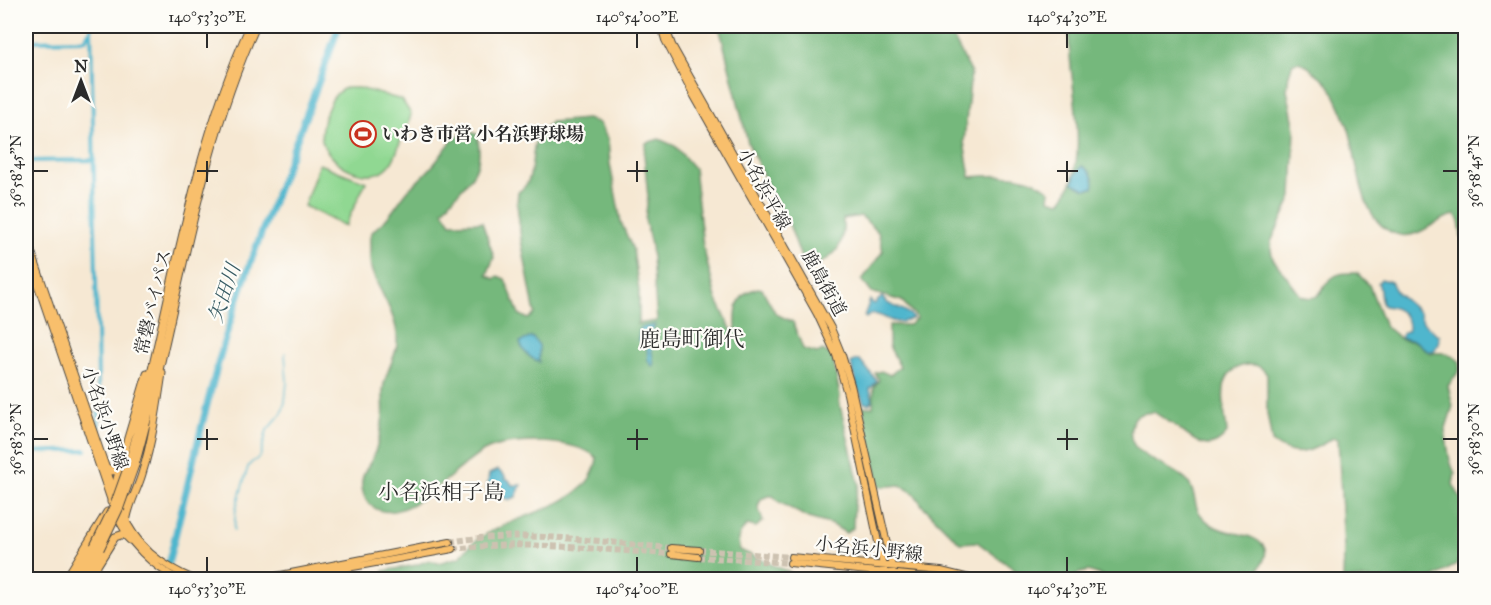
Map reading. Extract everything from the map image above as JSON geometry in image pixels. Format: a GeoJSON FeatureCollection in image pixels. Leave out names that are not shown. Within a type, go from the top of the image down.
{"type":"FeatureCollection","features":[{"type":"Feature","properties":{"kind":"highway","name":"常磐バイパス"},"geometry":{"type":"LineString","coordinates":[[168,314],[194,188],[211,128],[234,61],[250,26]]}},
{"type":"Feature","properties":{"kind":"highway","name":"常磐バイパス"},"geometry":{"type":"LineString","coordinates":[[81,579],[132,464],[140,423],[210,149],[239,63],[256,26]]}},
{"type":"Feature","properties":{"kind":"highway"},"geometry":{"type":"LineString","coordinates":[[111,543],[119,470],[168,314]]}},
{"type":"Feature","properties":{"kind":"highway"},"geometry":{"type":"LineString","coordinates":[[126,523],[132,498],[142,476],[148,449],[168,314]]}},
{"type":"Feature","properties":{"kind":"highway"},"geometry":{"type":"LineString","coordinates":[[106,467],[111,471],[119,470]]}},
{"type":"Feature","properties":{"kind":"highway"},"geometry":{"type":"LineString","coordinates":[[96,529],[105,509],[115,505],[125,506],[132,498]]}},
{"type":"Feature","properties":{"kind":"highway"},"geometry":{"type":"LineString","coordinates":[[65,579],[107,512],[115,505]]}},
{"type":"Feature","properties":{"kind":"highway"},"geometry":{"type":"LineString","coordinates":[[88,579],[115,537],[122,534],[130,540]]}},
{"type":"Feature","properties":{"kind":"highway","name":"常磐バイパス"},"geometry":{"type":"LineString","coordinates":[[73,579],[97,547]]}},
{"type":"Feature","properties":{"kind":"main road","name":"小名浜平線"},"geometry":{"type":"LineString","coordinates":[[663,26],[665,40],[694,96],[817,314],[836,355],[847,394],[886,579]]}},
{"type":"Feature","properties":{"kind":"main road","name":"鹿島街道"},"geometry":{"type":"LineString","coordinates":[[663,26],[831,328],[842,355],[850,385],[893,573]]}},
{"type":"Feature","properties":{"kind":"main road","name":"小名浜小野線"},"geometry":{"type":"LineString","coordinates":[[26,235],[106,467],[115,505],[160,568],[176,576],[196,579]]}},
{"type":"Feature","properties":{"kind":"main road","name":"小名浜小野線"},"geometry":{"type":"LineString","coordinates":[[26,251],[115,505],[130,540],[149,555]]}},
{"type":"Feature","properties":{"kind":"main road"},"geometry":{"type":"LineString","coordinates":[[255,579],[451,546],[281,579]]}},
{"type":"Feature","properties":{"kind":"main road"},"geometry":{"type":"LineString","coordinates":[[671,551],[698,554]]}},
{"type":"Feature","properties":{"kind":"main road","name":"小名浜小野線"},"geometry":{"type":"LineString","coordinates":[[791,560],[956,579]]}},
{"type":"Feature","properties":{"kind":"main road","name":"小名浜小野線"},"geometry":{"type":"LineString","coordinates":[[893,573],[952,573],[978,579]]}},
{"type":"Feature","properties":{"kind":"green space"},"geometry":{"type":"Polygon","coordinates":[[[719,26],[947,26],[971,72],[964,142],[970,177],[1002,175],[1022,177],[1041,185],[1050,191],[1049,199],[1060,202],[1069,189],[1077,156],[1077,118],[1069,46],[1071,26],[1465,26],[1465,263],[1459,220],[1455,215],[1415,234],[1407,235],[1387,230],[1376,220],[1363,193],[1350,133],[1337,99],[1324,80],[1299,62],[1293,63],[1287,89],[1295,129],[1292,197],[1271,242],[1273,259],[1301,296],[1313,298],[1335,276],[1357,273],[1369,285],[1385,326],[1401,339],[1416,342],[1430,353],[1446,353],[1460,362],[1459,371],[1448,386],[1453,406],[1445,431],[1450,461],[1455,474],[1453,484],[1462,501],[1460,526],[1462,553],[1456,565],[1431,579],[1343,579],[1344,549],[1338,439],[1333,438],[1303,452],[1288,451],[1272,442],[1267,413],[1267,375],[1261,368],[1253,365],[1236,368],[1229,374],[1225,382],[1223,402],[1227,433],[1213,444],[1207,445],[1194,440],[1154,412],[1136,416],[1131,428],[1131,438],[1142,453],[1187,481],[1197,509],[1206,520],[1220,529],[1248,536],[1260,542],[1264,547],[1265,555],[1252,579],[1112,579],[1088,571],[1077,574],[1075,579],[1027,579],[977,542],[960,543],[922,505],[914,493],[900,485],[879,487],[863,407],[873,407],[874,387],[879,380],[875,373],[881,371],[890,375],[900,367],[889,346],[889,325],[909,325],[917,318],[902,301],[871,292],[862,280],[883,251],[878,232],[861,216],[843,219],[840,245],[831,256],[808,269],[804,266],[789,224],[776,203],[748,143],[719,26]]]}},
{"type":"Feature","properties":{"kind":"green space","name":"いわき市営 小名浜野球場"},"geometry":{"type":"Polygon","coordinates":[[[345,88],[359,88],[402,100],[411,114],[393,161],[381,172],[371,174],[350,170],[332,157],[322,140],[322,126],[329,105],[335,95],[345,88]]]}},
{"type":"Feature","properties":{"kind":"green space"},"geometry":{"type":"Polygon","coordinates":[[[587,119],[599,123],[608,140],[621,222],[633,250],[639,291],[637,324],[657,321],[651,245],[645,220],[648,197],[644,154],[646,143],[659,139],[675,146],[694,168],[703,246],[716,298],[732,331],[736,329],[737,308],[741,298],[758,288],[762,289],[776,314],[793,322],[803,349],[817,353],[823,350],[833,359],[839,401],[859,484],[854,504],[853,528],[846,533],[833,525],[808,518],[779,502],[773,496],[768,496],[761,499],[758,507],[763,521],[756,527],[747,525],[738,539],[740,550],[806,580],[382,579],[384,571],[429,560],[438,563],[460,557],[474,542],[493,530],[559,503],[577,491],[591,477],[597,458],[587,451],[574,447],[542,442],[495,447],[484,451],[415,503],[400,510],[386,512],[373,507],[366,499],[362,479],[374,455],[380,435],[383,388],[396,350],[397,336],[392,314],[371,268],[371,234],[455,138],[465,131],[477,134],[479,148],[476,169],[443,211],[451,223],[482,222],[494,257],[487,275],[494,279],[498,276],[505,279],[519,314],[528,319],[535,314],[521,240],[518,192],[528,182],[535,144],[542,131],[551,122],[587,119]]]}},
{"type":"Feature","properties":{"kind":"green space"},"geometry":{"type":"Polygon","coordinates":[[[319,164],[366,182],[345,226],[304,206],[319,164]]]}},
{"type":"Feature","properties":{"kind":"water"},"geometry":{"type":"Polygon","coordinates":[[[1082,166],[1092,175],[1093,188],[1085,189],[1073,183],[1075,175],[1082,166]]]}},
{"type":"Feature","properties":{"kind":"water"},"geometry":{"type":"Polygon","coordinates":[[[1381,279],[1391,282],[1397,293],[1419,312],[1423,322],[1439,336],[1439,342],[1434,351],[1428,351],[1415,341],[1401,338],[1402,334],[1408,330],[1407,320],[1398,310],[1384,306],[1382,303],[1378,283],[1381,279]]]}},
{"type":"Feature","properties":{"kind":"water"},"geometry":{"type":"Polygon","coordinates":[[[882,297],[889,304],[905,311],[913,318],[895,322],[871,314],[866,318],[864,316],[870,300],[874,304],[882,297]]]}},
{"type":"Feature","properties":{"kind":"water"},"geometry":{"type":"Polygon","coordinates":[[[655,325],[649,337],[652,340],[654,365],[652,366],[648,361],[647,346],[638,340],[640,328],[655,325]]]}},
{"type":"Feature","properties":{"kind":"water"},"geometry":{"type":"Polygon","coordinates":[[[532,337],[539,345],[539,362],[527,354],[520,342],[532,337]]]}},
{"type":"Feature","properties":{"kind":"water"},"geometry":{"type":"Polygon","coordinates":[[[860,360],[877,381],[870,389],[873,400],[869,404],[864,403],[857,387],[851,363],[860,360]]]}},
{"type":"Feature","properties":{"kind":"water"},"geometry":{"type":"Polygon","coordinates":[[[498,470],[512,485],[521,485],[516,497],[509,500],[487,490],[489,474],[498,470]]]}},
{"type":"Feature","properties":{"kind":"waterway"},"geometry":{"type":"LineString","coordinates":[[91,26],[99,429]]}},
{"type":"Feature","properties":{"kind":"waterway","name":"矢田川"},"geometry":{"type":"LineString","coordinates":[[164,580],[206,408],[235,307],[339,26]]}},
{"type":"Feature","properties":{"kind":"waterway"},"geometry":{"type":"LineString","coordinates":[[26,41],[85,40],[89,32]]}},
{"type":"Feature","properties":{"kind":"waterway"},"geometry":{"type":"LineString","coordinates":[[26,161],[94,160]]}},
{"type":"Feature","properties":{"kind":"waterway"},"geometry":{"type":"LineString","coordinates":[[234,530],[236,508],[248,467],[260,457],[267,430],[282,413],[287,382],[285,353]]}},
{"type":"Feature","properties":{"kind":"waterway"},"geometry":{"type":"LineString","coordinates":[[26,452],[86,450]]}},
{"type":"Feature","properties":{"kind":"tunnel"},"geometry":{"type":"LineString","coordinates":[[450,542],[477,538],[532,537],[671,548]]}},
{"type":"Feature","properties":{"kind":"tunnel"},"geometry":{"type":"LineString","coordinates":[[453,549],[507,545],[671,554]]}},
{"type":"Feature","properties":{"kind":"tunnel"},"geometry":{"type":"LineString","coordinates":[[699,550],[791,557]]}},
{"type":"Feature","properties":{"kind":"tunnel"},"geometry":{"type":"LineString","coordinates":[[698,557],[790,563]]}},
{"type":"Feature","properties":{"kind":"place","name":"いわき市営 小名浜野球場"},"geometry":{"type":"Point","coordinates":[363,134]}},
{"type":"Feature","properties":{"kind":"district","name":"鹿島町御代"},"geometry":{"type":"Point","coordinates":[692,339]}},
{"type":"Feature","properties":{"kind":"district","name":"小名浜相子島"},"geometry":{"type":"Point","coordinates":[441,492]}}]}
